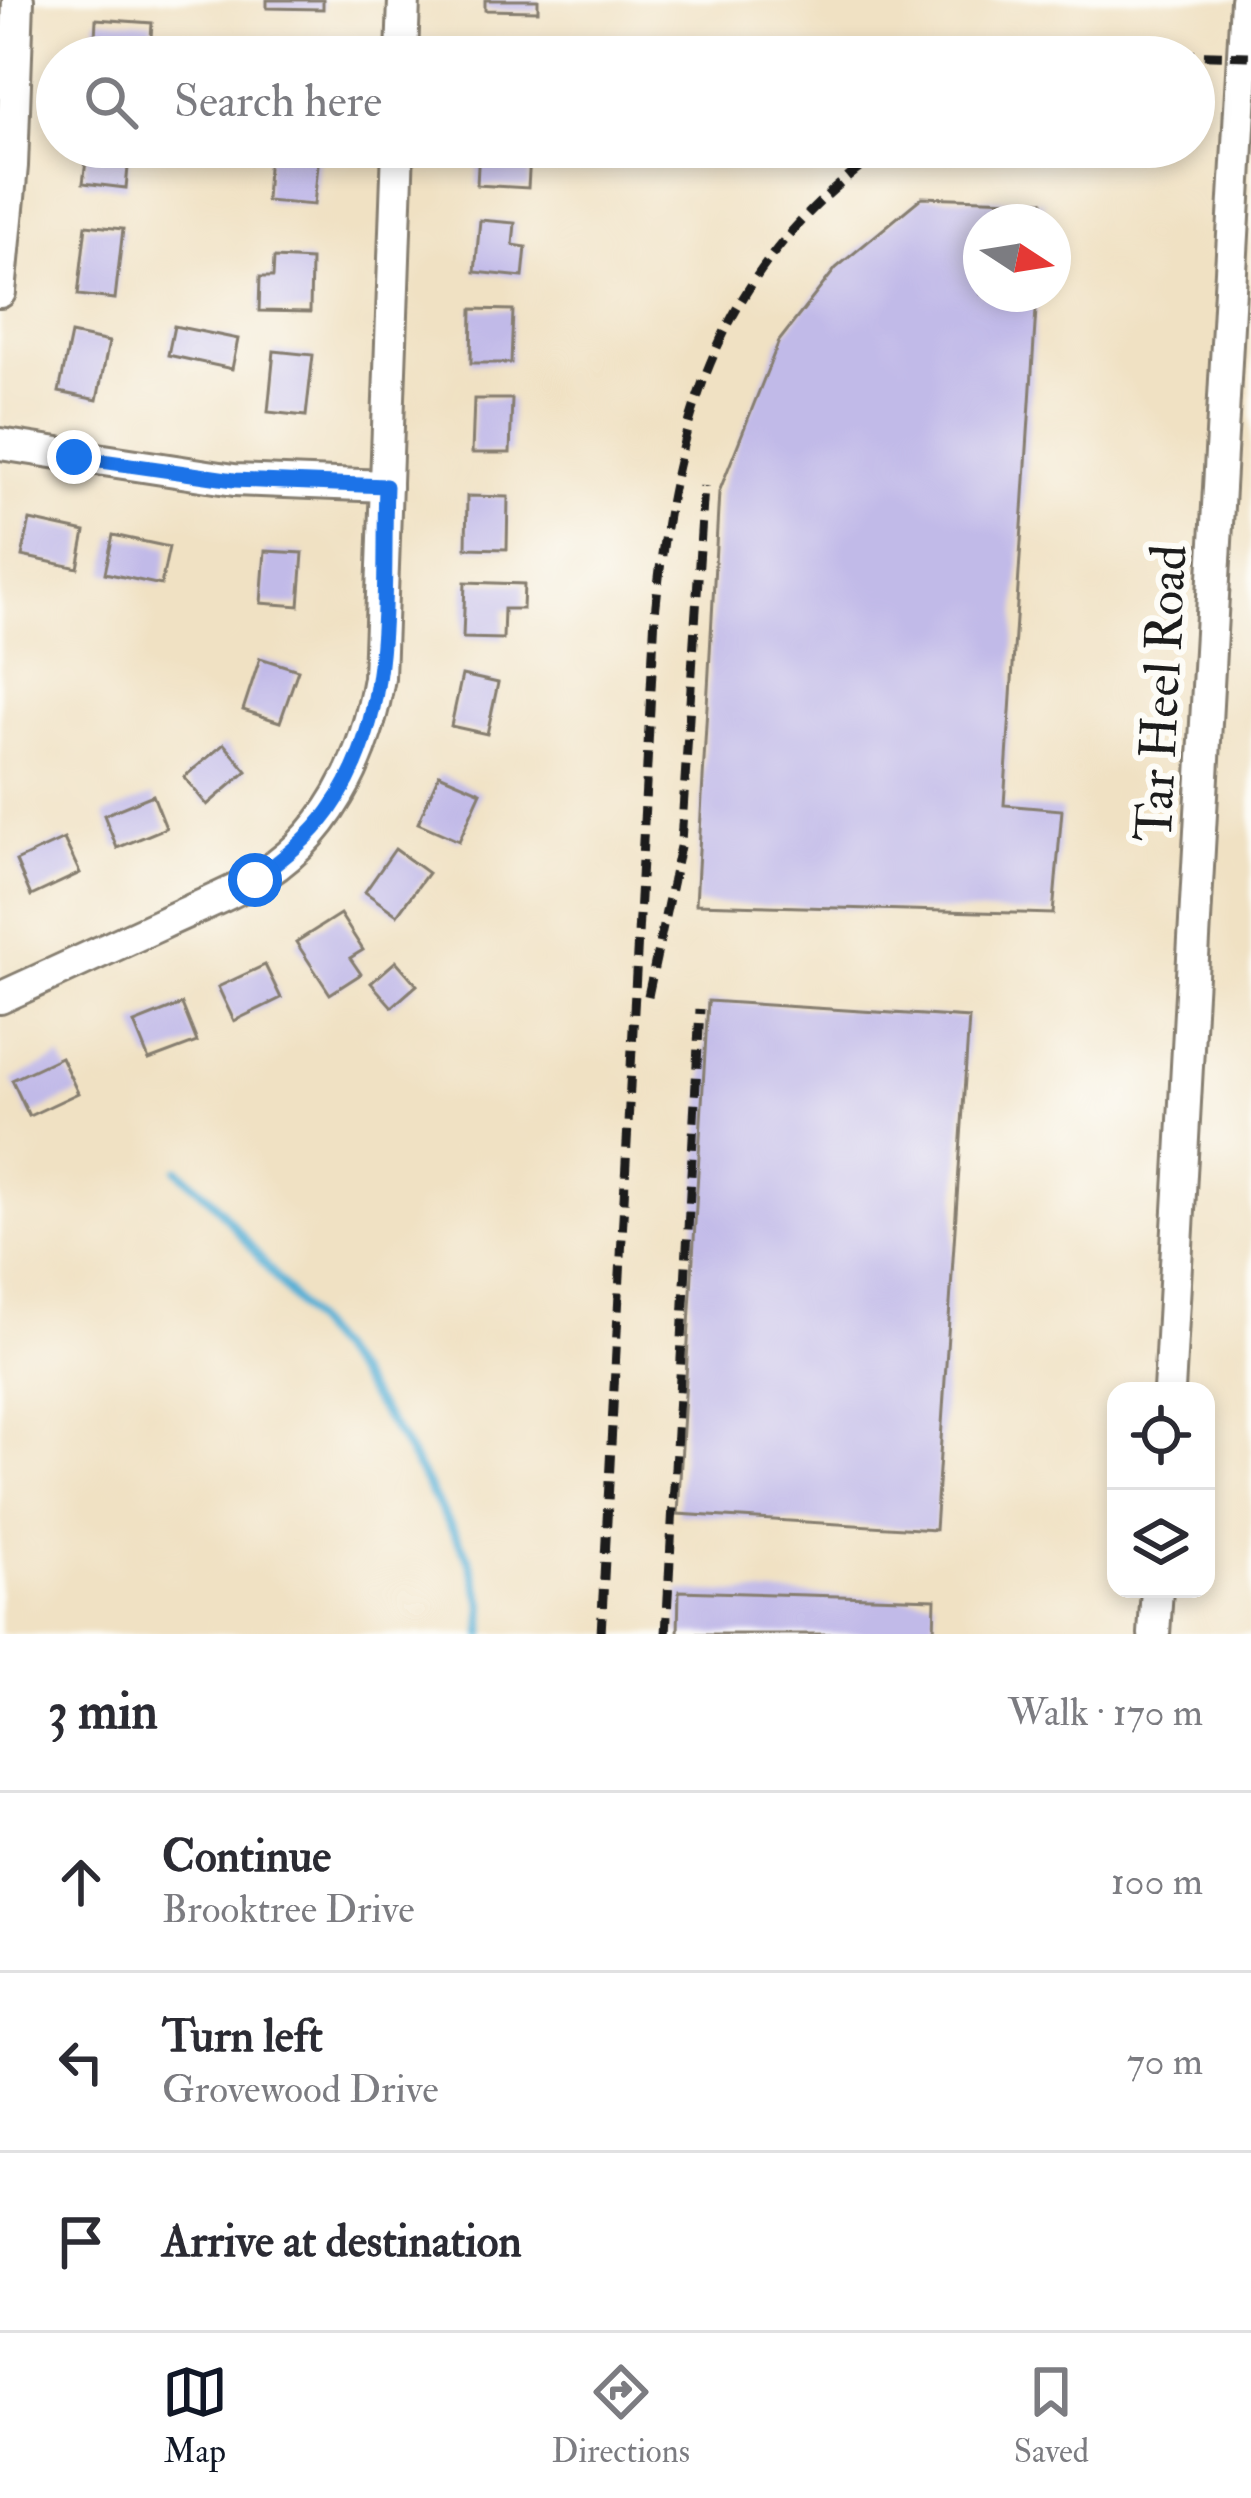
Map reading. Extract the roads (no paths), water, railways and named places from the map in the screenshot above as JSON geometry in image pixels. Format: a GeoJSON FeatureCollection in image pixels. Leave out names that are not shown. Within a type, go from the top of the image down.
{"type":"FeatureCollection","features":[{"type":"Feature","properties":{"kind":"street"},"geometry":{"type":"LineString","coordinates":[[0,292],[18,0]]}},
{"type":"Feature","properties":{"kind":"street"},"geometry":{"type":"LineString","coordinates":[[403,36],[404,0]]}},
{"type":"Feature","properties":{"kind":"street","name":"Tar Heel Road"},"geometry":{"type":"LineString","coordinates":[[1169,1382],[1246,0]]}},
{"type":"Feature","properties":{"kind":"street"},"geometry":{"type":"LineString","coordinates":[[0,998],[255,880],[301,844],[328,814],[358,760],[376,700],[397,168]]}},
{"type":"Feature","properties":{"kind":"street"},"geometry":{"type":"LineString","coordinates":[[0,443],[234,480],[386,486]]}},
{"type":"Feature","properties":{"kind":"street"},"geometry":{"type":"LineString","coordinates":[[1154,1634],[1156,1598]]}},
{"type":"Feature","properties":{"kind":"waterway"},"geometry":{"type":"LineString","coordinates":[[178,1170],[213,1201],[353,1371],[401,1439],[469,1559],[483,1604],[483,1634]]}},
{"type":"Feature","properties":{"kind":"railway"},"geometry":{"type":"LineString","coordinates":[[1215,55],[1251,56]]}},
{"type":"Feature","properties":{"kind":"railway"},"geometry":{"type":"LineString","coordinates":[[601,1634],[655,614],[664,543],[693,412],[715,351],[745,294],[783,241],[862,168]]}},
{"type":"Feature","properties":{"kind":"railway"},"geometry":{"type":"LineString","coordinates":[[648,996],[681,842],[704,486]]}},
{"type":"Feature","properties":{"kind":"railway"},"geometry":{"type":"LineString","coordinates":[[666,1634],[700,1009]]}}]}
